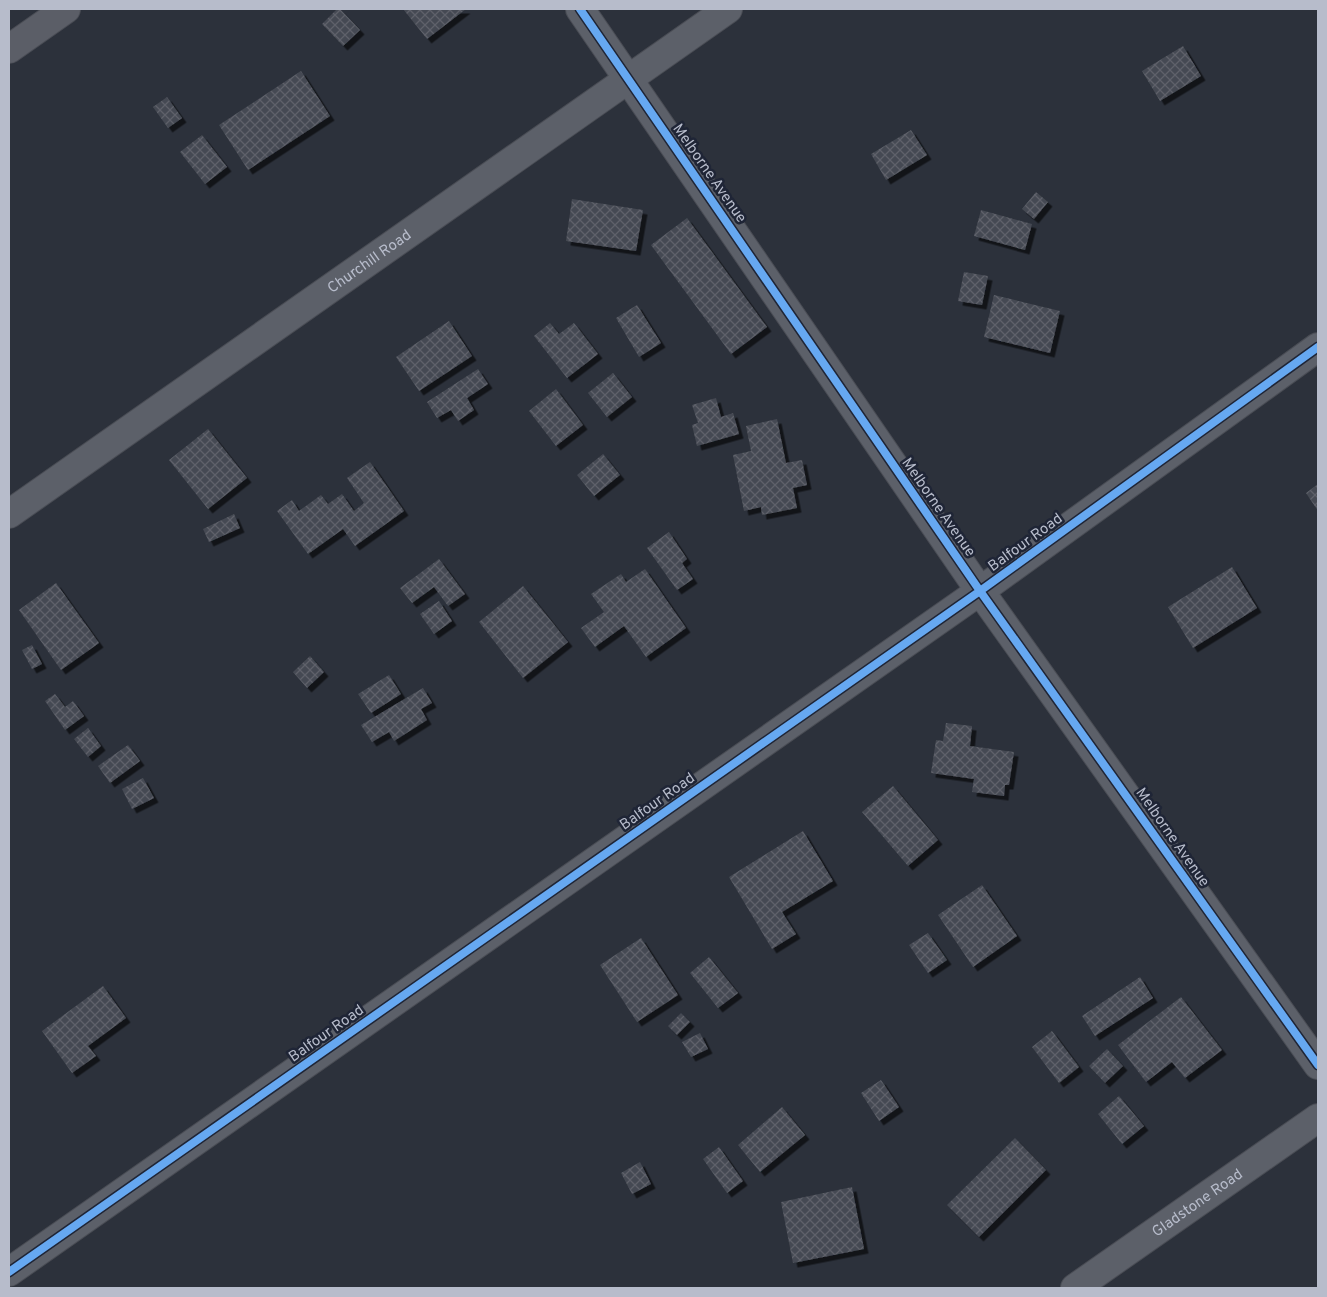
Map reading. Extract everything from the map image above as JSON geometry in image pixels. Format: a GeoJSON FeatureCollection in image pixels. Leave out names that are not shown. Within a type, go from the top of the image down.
{"type":"FeatureCollection","features":[{"type":"Feature","properties":{"kind":"main road"},"geometry":{"type":"LineString","coordinates":[[9,50],[66,9]]}},
{"type":"Feature","properties":{"kind":"street","name":"Melborne Avenue"},"geometry":{"type":"LineString","coordinates":[[580,9],[980,591],[1318,1065]]}},
{"type":"Feature","properties":{"kind":"street","name":"Churchill Road"},"geometry":{"type":"LineString","coordinates":[[9,514],[728,9]]}},
{"type":"Feature","properties":{"kind":"street","name":"Balfour Road"},"geometry":{"type":"LineString","coordinates":[[9,1272],[980,591],[1318,347]]}},
{"type":"Feature","properties":{"kind":"street","name":"Gladstone Road"},"geometry":{"type":"LineString","coordinates":[[1075,1288],[1318,1118]]}},
{"type":"Feature","properties":{"kind":"building"},"geometry":{"type":"Polygon","coordinates":[[[337,9],[340,9],[360,30],[343,46],[322,24],[337,9]]]}},
{"type":"Feature","properties":{"kind":"building"},"geometry":{"type":"Polygon","coordinates":[[[403,9],[466,9],[427,39],[403,9]]]}},
{"type":"Feature","properties":{"kind":"building"},"geometry":{"type":"Polygon","coordinates":[[[1183,46],[1201,76],[1160,101],[1142,71],[1183,46]]]}},
{"type":"Feature","properties":{"kind":"building"},"geometry":{"type":"Polygon","coordinates":[[[301,71],[330,116],[248,170],[219,125],[301,71]]]}},
{"type":"Feature","properties":{"kind":"building"},"geometry":{"type":"Polygon","coordinates":[[[167,97],[182,118],[168,128],[153,107],[167,97]]]}},
{"type":"Feature","properties":{"kind":"building"},"geometry":{"type":"Polygon","coordinates":[[[911,130],[927,155],[886,180],[871,154],[911,130]]]}},
{"type":"Feature","properties":{"kind":"building"},"geometry":{"type":"Polygon","coordinates":[[[202,135],[227,167],[205,184],[180,152],[202,135]]]}},
{"type":"Feature","properties":{"kind":"building"},"geometry":{"type":"Polygon","coordinates":[[[1036,192],[1048,202],[1034,219],[1022,209],[1036,192]]]}},
{"type":"Feature","properties":{"kind":"building"},"geometry":{"type":"Polygon","coordinates":[[[572,199],[643,210],[636,251],[566,241],[572,199]]]}},
{"type":"Feature","properties":{"kind":"building"},"geometry":{"type":"Polygon","coordinates":[[[981,210],[1032,224],[1025,250],[974,236],[981,210]]]}},
{"type":"Feature","properties":{"kind":"building"},"geometry":{"type":"Polygon","coordinates":[[[687,218],[767,327],[731,354],[651,245],[687,218]]]}},
{"type":"Feature","properties":{"kind":"building"},"geometry":{"type":"Polygon","coordinates":[[[964,272],[988,276],[982,305],[958,301],[964,272]]]}},
{"type":"Feature","properties":{"kind":"building"},"geometry":{"type":"Polygon","coordinates":[[[994,295],[1060,311],[1050,353],[984,337],[994,295]]]}},
{"type":"Feature","properties":{"kind":"building"},"geometry":{"type":"Polygon","coordinates":[[[637,305],[661,343],[639,357],[616,318],[637,305]]]}},
{"type":"Feature","properties":{"kind":"building"},"geometry":{"type":"Polygon","coordinates":[[[449,321],[472,356],[419,391],[396,357],[449,321]]]}},
{"type":"Feature","properties":{"kind":"building"},"geometry":{"type":"Polygon","coordinates":[[[550,323],[559,334],[574,323],[598,354],[567,378],[534,336],[550,323]]]}},
{"type":"Feature","properties":{"kind":"building"},"geometry":{"type":"Polygon","coordinates":[[[478,369],[488,384],[467,398],[474,410],[458,421],[451,410],[437,418],[427,402],[478,369]]]}},
{"type":"Feature","properties":{"kind":"building"},"geometry":{"type":"Polygon","coordinates":[[[613,373],[632,397],[607,417],[588,393],[613,373]]]}},
{"type":"Feature","properties":{"kind":"building"},"geometry":{"type":"Polygon","coordinates":[[[556,389],[583,425],[556,446],[529,411],[556,389]]]}},
{"type":"Feature","properties":{"kind":"building"},"geometry":{"type":"Polygon","coordinates":[[[716,398],[721,417],[733,413],[739,434],[697,446],[692,425],[698,423],[692,405],[716,398]]]}},
{"type":"Feature","properties":{"kind":"building"},"geometry":{"type":"Polygon","coordinates":[[[777,419],[786,463],[802,460],[807,485],[793,488],[797,508],[762,515],[761,507],[744,511],[733,455],[751,451],[746,426],[777,419]]]}},
{"type":"Feature","properties":{"kind":"building"},"geometry":{"type":"Polygon","coordinates":[[[208,429],[247,478],[208,509],[169,460],[208,429]]]}},
{"type":"Feature","properties":{"kind":"building"},"geometry":{"type":"Polygon","coordinates":[[[603,454],[620,475],[594,496],[577,475],[603,454]]]}},
{"type":"Feature","properties":{"kind":"building"},"geometry":{"type":"Polygon","coordinates":[[[370,462],[404,511],[355,546],[343,529],[308,554],[277,511],[292,500],[299,511],[321,495],[328,504],[342,494],[354,511],[364,503],[347,478],[370,462]]]}},
{"type":"Feature","properties":{"kind":"building"},"geometry":{"type":"Polygon","coordinates":[[[1318,484],[1318,511],[1306,493],[1318,484]]]}},
{"type":"Feature","properties":{"kind":"building"},"geometry":{"type":"Polygon","coordinates":[[[234,514],[240,528],[209,542],[203,529],[234,514]]]}},
{"type":"Feature","properties":{"kind":"building"},"geometry":{"type":"Polygon","coordinates":[[[669,532],[687,559],[682,563],[693,579],[677,590],[647,548],[669,532]]]}},
{"type":"Feature","properties":{"kind":"building"},"geometry":{"type":"Polygon","coordinates":[[[439,559],[465,594],[448,606],[434,587],[412,603],[400,588],[439,559]]]}},
{"type":"Feature","properties":{"kind":"building"},"geometry":{"type":"Polygon","coordinates":[[[1232,567],[1257,608],[1193,648],[1168,607],[1232,567]]]}},
{"type":"Feature","properties":{"kind":"building"},"geometry":{"type":"Polygon","coordinates":[[[645,569],[686,628],[646,657],[624,626],[595,647],[581,628],[604,612],[591,594],[621,574],[626,582],[645,569]]]}},
{"type":"Feature","properties":{"kind":"building"},"geometry":{"type":"Polygon","coordinates":[[[56,583],[99,643],[61,670],[19,610],[56,583]]]}},
{"type":"Feature","properties":{"kind":"building"},"geometry":{"type":"Polygon","coordinates":[[[523,586],[568,642],[523,678],[479,622],[523,586]]]}},
{"type":"Feature","properties":{"kind":"building"},"geometry":{"type":"Polygon","coordinates":[[[439,601],[452,621],[434,634],[420,614],[439,601]]]}},
{"type":"Feature","properties":{"kind":"building"},"geometry":{"type":"Polygon","coordinates":[[[32,645],[42,664],[32,669],[22,650],[32,645]]]}},
{"type":"Feature","properties":{"kind":"building"},"geometry":{"type":"Polygon","coordinates":[[[310,656],[324,672],[307,688],[293,672],[310,656]]]}},
{"type":"Feature","properties":{"kind":"building"},"geometry":{"type":"Polygon","coordinates":[[[389,675],[401,694],[371,713],[358,694],[389,675]]]}},
{"type":"Feature","properties":{"kind":"building"},"geometry":{"type":"Polygon","coordinates":[[[423,688],[432,703],[421,709],[427,720],[394,741],[389,732],[372,742],[361,725],[423,688]]]}},
{"type":"Feature","properties":{"kind":"building"},"geometry":{"type":"Polygon","coordinates":[[[55,694],[65,707],[73,701],[84,716],[65,730],[45,701],[55,694]]]}},
{"type":"Feature","properties":{"kind":"building"},"geometry":{"type":"Polygon","coordinates":[[[946,723],[972,726],[970,746],[1014,752],[1009,785],[1005,785],[1004,796],[972,792],[974,779],[931,773],[936,740],[943,741],[946,723]]]}},
{"type":"Feature","properties":{"kind":"building"},"geometry":{"type":"Polygon","coordinates":[[[88,728],[101,746],[88,757],[74,739],[88,728]]]}},
{"type":"Feature","properties":{"kind":"building"},"geometry":{"type":"Polygon","coordinates":[[[128,745],[140,761],[110,783],[98,766],[128,745]]]}},
{"type":"Feature","properties":{"kind":"building"},"geometry":{"type":"Polygon","coordinates":[[[143,778],[154,798],[132,809],[122,789],[143,778]]]}},
{"type":"Feature","properties":{"kind":"building"},"geometry":{"type":"Polygon","coordinates":[[[893,786],[938,840],[908,866],[862,812],[893,786]]]}},
{"type":"Feature","properties":{"kind":"building"},"geometry":{"type":"Polygon","coordinates":[[[803,831],[833,881],[782,912],[796,934],[772,949],[729,877],[803,831]]]}},
{"type":"Feature","properties":{"kind":"building"},"geometry":{"type":"Polygon","coordinates":[[[982,885],[1017,936],[973,967],[938,915],[982,885]]]}},
{"type":"Feature","properties":{"kind":"building"},"geometry":{"type":"Polygon","coordinates":[[[928,933],[947,960],[928,973],[909,945],[928,933]]]}},
{"type":"Feature","properties":{"kind":"building"},"geometry":{"type":"Polygon","coordinates":[[[641,938],[678,995],[637,1022],[600,965],[641,938]]]}},
{"type":"Feature","properties":{"kind":"building"},"geometry":{"type":"Polygon","coordinates":[[[709,957],[738,993],[718,1008],[690,973],[709,957]]]}},
{"type":"Feature","properties":{"kind":"building"},"geometry":{"type":"Polygon","coordinates":[[[1140,977],[1153,998],[1095,1036],[1082,1016],[1140,977]]]}},
{"type":"Feature","properties":{"kind":"building"},"geometry":{"type":"Polygon","coordinates":[[[103,986],[126,1018],[88,1046],[96,1056],[72,1073],[42,1031],[103,986]]]}},
{"type":"Feature","properties":{"kind":"building"},"geometry":{"type":"Polygon","coordinates":[[[1181,997],[1222,1050],[1185,1078],[1172,1062],[1146,1082],[1118,1045],[1181,997]]]}},
{"type":"Feature","properties":{"kind":"building"},"geometry":{"type":"Polygon","coordinates":[[[681,1013],[690,1022],[677,1035],[668,1026],[681,1013]]]}},
{"type":"Feature","properties":{"kind":"building"},"geometry":{"type":"Polygon","coordinates":[[[1052,1031],[1079,1067],[1059,1083],[1032,1047],[1052,1031]]]}},
{"type":"Feature","properties":{"kind":"building"},"geometry":{"type":"Polygon","coordinates":[[[700,1033],[708,1049],[691,1057],[682,1042],[700,1033]]]}},
{"type":"Feature","properties":{"kind":"building"},"geometry":{"type":"Polygon","coordinates":[[[1107,1049],[1123,1066],[1105,1083],[1089,1066],[1107,1049]]]}},
{"type":"Feature","properties":{"kind":"building"},"geometry":{"type":"Polygon","coordinates":[[[881,1080],[899,1107],[879,1121],[861,1093],[881,1080]]]}},
{"type":"Feature","properties":{"kind":"building"},"geometry":{"type":"Polygon","coordinates":[[[1119,1096],[1144,1126],[1122,1144],[1098,1114],[1119,1096]]]}},
{"type":"Feature","properties":{"kind":"building"},"geometry":{"type":"Polygon","coordinates":[[[782,1107],[805,1135],[760,1172],[738,1145],[782,1107]]]}},
{"type":"Feature","properties":{"kind":"building"},"geometry":{"type":"Polygon","coordinates":[[[1015,1138],[1046,1170],[979,1237],[947,1205],[1015,1138]]]}},
{"type":"Feature","properties":{"kind":"building"},"geometry":{"type":"Polygon","coordinates":[[[719,1147],[743,1181],[727,1193],[703,1159],[719,1147]]]}},
{"type":"Feature","properties":{"kind":"building"},"geometry":{"type":"Polygon","coordinates":[[[640,1162],[651,1184],[632,1194],[621,1173],[640,1162]]]}},
{"type":"Feature","properties":{"kind":"building"},"geometry":{"type":"Polygon","coordinates":[[[852,1187],[864,1249],[793,1263],[781,1202],[852,1187]]]}},
{"type":"Feature","properties":{"kind":"cycle path"},"geometry":{"type":"LineString","coordinates":[[580,9],[980,591],[1318,1065]]}},
{"type":"Feature","properties":{"kind":"cycle path"},"geometry":{"type":"LineString","coordinates":[[9,1272],[980,591],[1318,347]]}}]}
